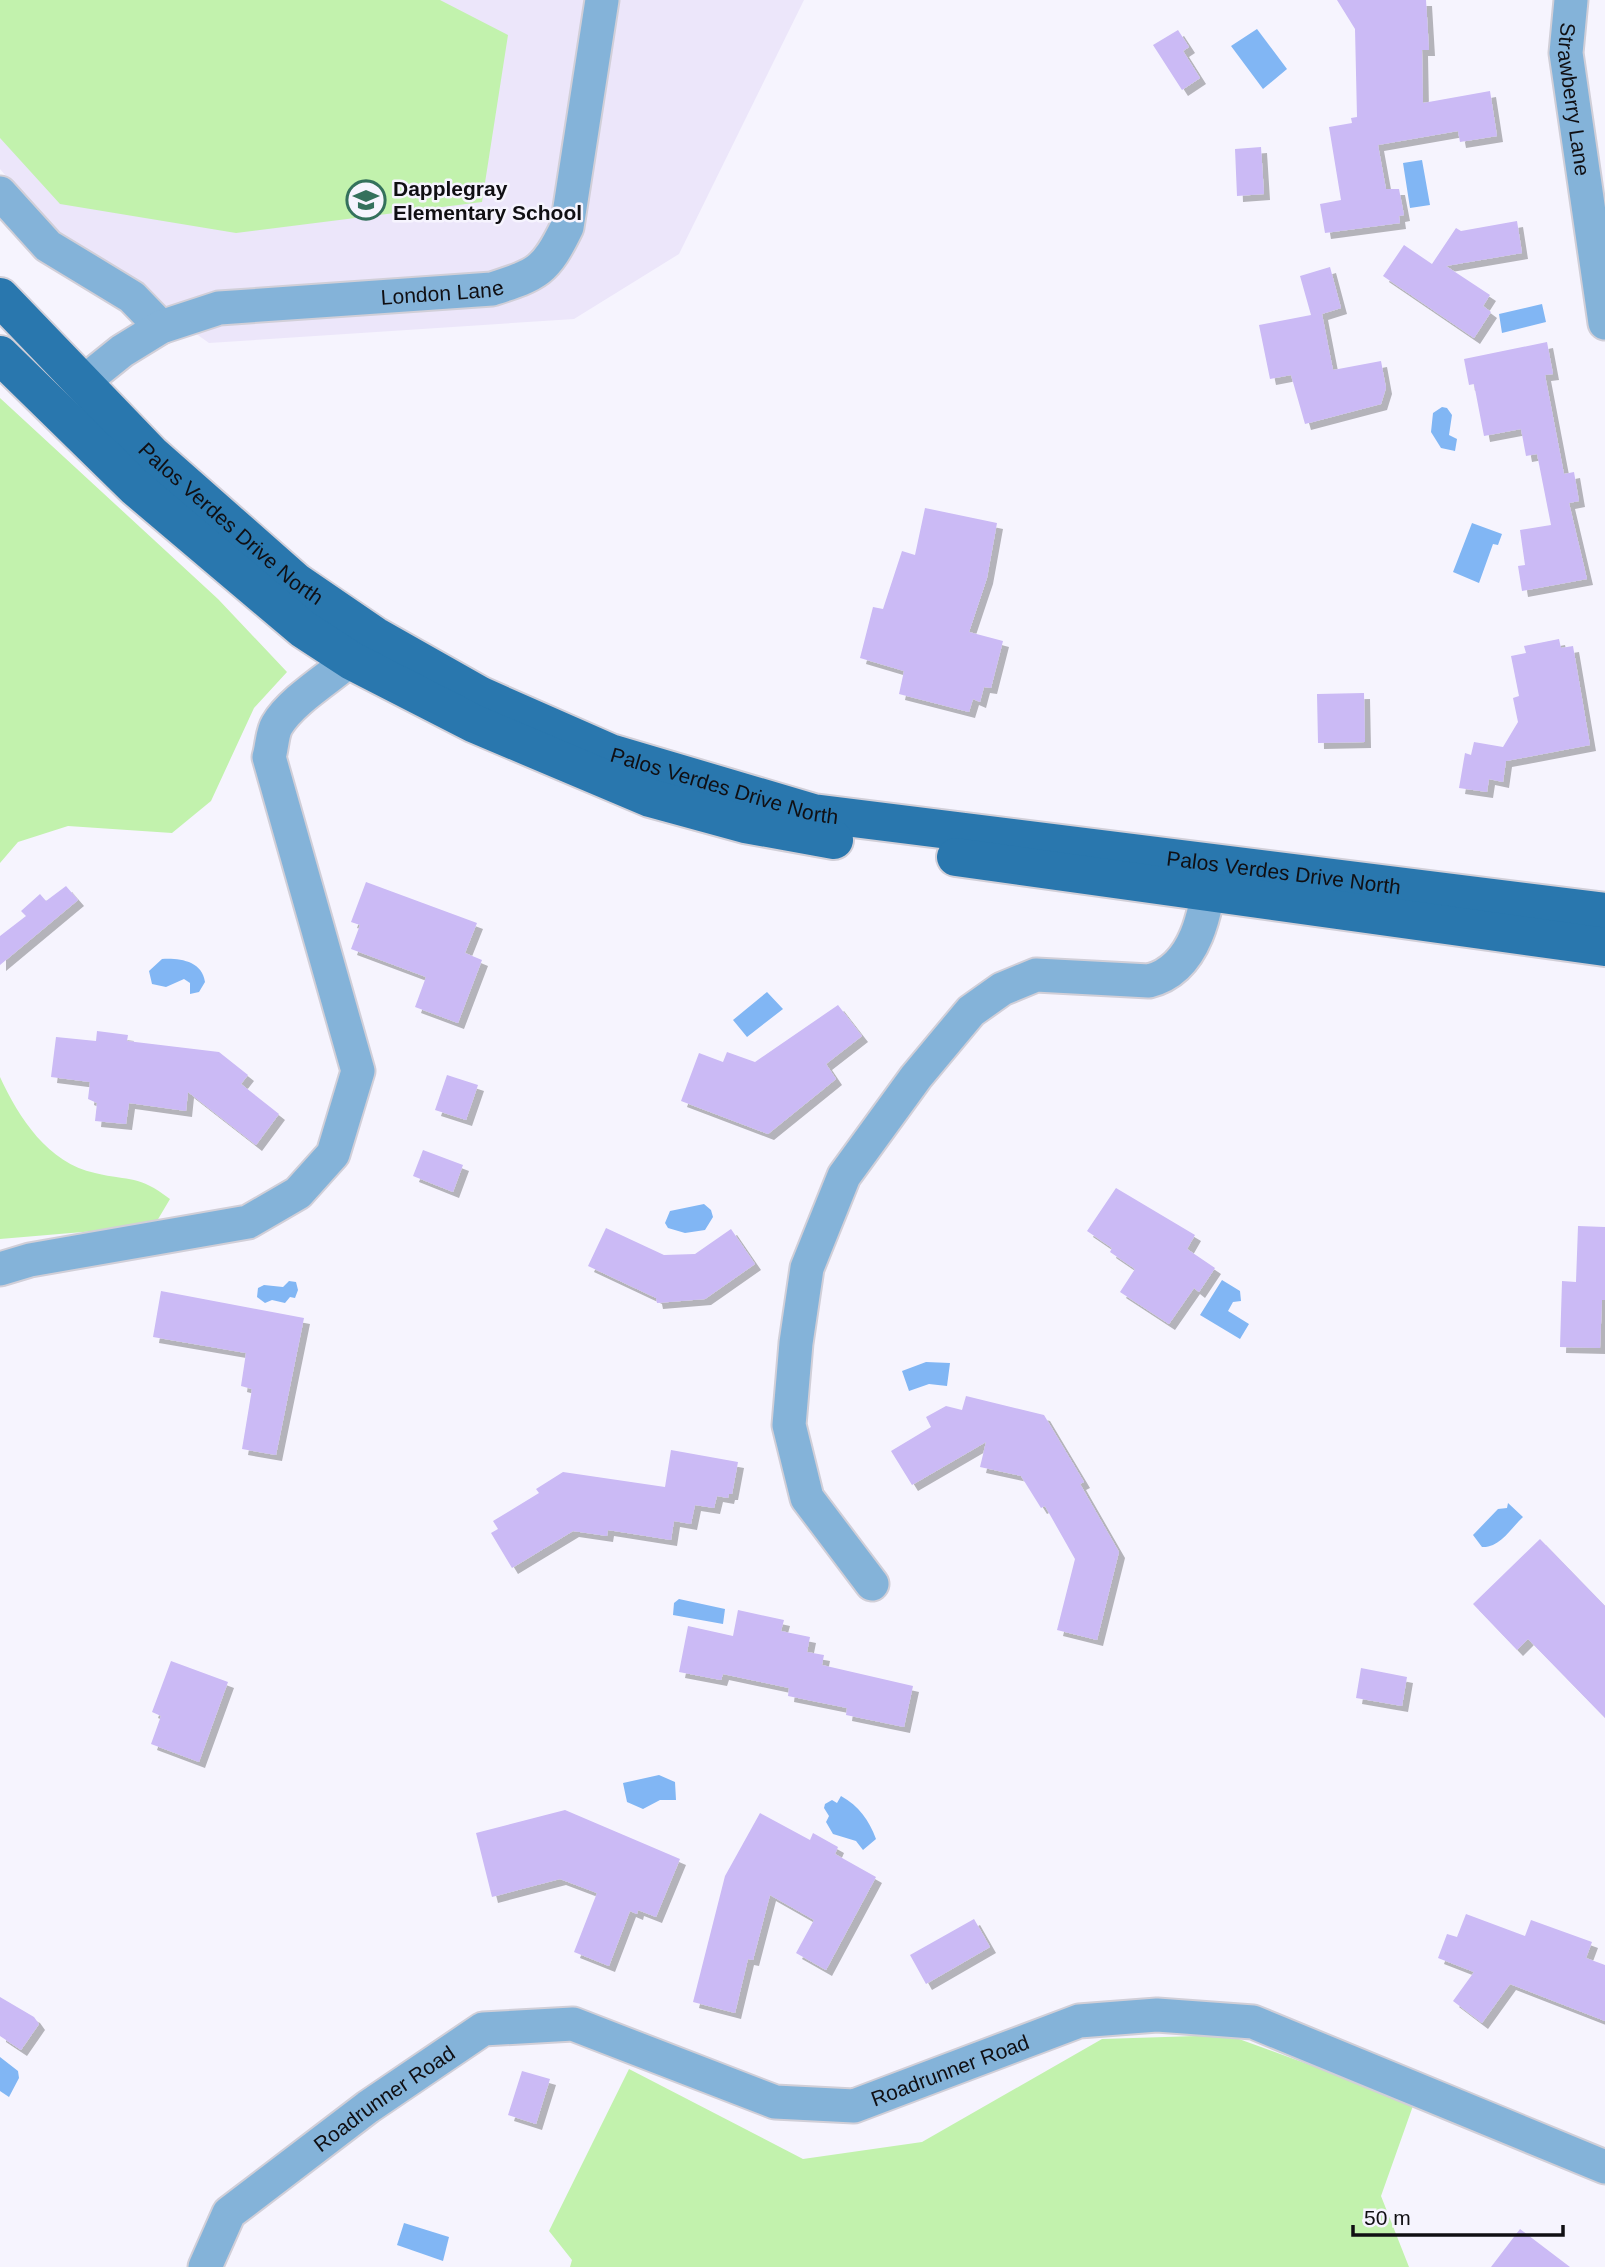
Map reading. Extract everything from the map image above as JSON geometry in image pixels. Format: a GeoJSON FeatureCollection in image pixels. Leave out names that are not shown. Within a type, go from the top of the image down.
{"type":"FeatureCollection","features":[{"type":"Feature","properties":{"kind":"main road","name":"Palos Verdes Drive North"},"geometry":{"type":"LineString","coordinates":[[0,297],[151,454],[254,548],[296,582],[363,648],[475,724],[576,769],[650,797],[744,824],[812,837],[1211,877],[1605,912]]}},
{"type":"Feature","properties":{"kind":"main road"},"geometry":{"type":"LineString","coordinates":[[0,324],[39,365],[81,384],[109,445],[135,487]]}},
{"type":"Feature","properties":{"kind":"main road","name":"Palos Verdes Drive North"},"geometry":{"type":"LineString","coordinates":[[0,355],[135,487],[303,629],[363,648]]}},
{"type":"Feature","properties":{"kind":"main road","name":"Palos Verdes Drive North"},"geometry":{"type":"LineString","coordinates":[[1211,877],[1605,947]]}},
{"type":"Feature","properties":{"kind":"street","name":"London Lane"},"geometry":{"type":"LineString","coordinates":[[81,384],[122,351],[161,327],[219,308],[492,289],[532,276],[551,259],[567,228],[602,0]]}},
{"type":"Feature","properties":{"kind":"street","name":"Strawberry Lane"},"geometry":{"type":"LineString","coordinates":[[1571,0],[1566,52],[1605,323]]}},
{"type":"Feature","properties":{"kind":"street"},"geometry":{"type":"LineString","coordinates":[[0,193],[48,246],[132,297],[161,327]]}},
{"type":"Feature","properties":{"kind":"street"},"geometry":{"type":"LineString","coordinates":[[0,1269],[30,1260],[248,1222],[298,1193],[333,1154],[358,1071],[269,757],[277,725],[311,690],[363,648]]}},
{"type":"Feature","properties":{"kind":"street"},"geometry":{"type":"LineString","coordinates":[[872,1584],[807,1497],[789,1425],[796,1343],[807,1268],[844,1175],[916,1077],[971,1010],[1002,989],[1036,975],[1149,981],[1161,978],[1191,950],[1211,877]]}},
{"type":"Feature","properties":{"kind":"street","name":"Roadrunner Road"},"geometry":{"type":"LineString","coordinates":[[205,2267],[229,2213],[368,2107],[483,2029],[573,2024],[775,2102],[854,2106],[1079,2021],[1157,2015],[1253,2022],[1605,2167]]}},
{"type":"Feature","properties":{"kind":"shaded area","name":"Dapplegray Elementary School"},"geometry":{"type":"Polygon","coordinates":[[[0,0],[804,0],[679,254],[574,319],[209,343],[53,231],[0,169],[0,0]]]}},
{"type":"Feature","properties":{"kind":"green space"},"geometry":{"type":"Polygon","coordinates":[[[0,0],[440,0],[508,35],[482,202],[236,233],[60,204],[0,138],[0,0]]]}},
{"type":"Feature","properties":{"kind":"green space"},"geometry":{"type":"Polygon","coordinates":[[[0,398],[218,599],[287,672],[254,708],[211,801],[172,833],[68,826],[18,842],[0,863],[0,398]]]}},
{"type":"Feature","properties":{"kind":"green space"},"geometry":{"type":"Polygon","coordinates":[[[0,1077],[26,1123],[49,1149],[63,1160],[95,1173],[142,1182],[170,1199],[154,1226],[0,1239],[0,1077]]]}},
{"type":"Feature","properties":{"kind":"green space"},"geometry":{"type":"Polygon","coordinates":[[[1228,2035],[1414,2103],[1381,2196],[1409,2267],[570,2267],[572,2260],[549,2231],[629,2069],[803,2159],[922,2142],[1102,2039],[1228,2035]]]}},
{"type":"Feature","properties":{"kind":"water"},"geometry":{"type":"Polygon","coordinates":[[[1257,29],[1287,69],[1263,89],[1231,46],[1257,29]]]}},
{"type":"Feature","properties":{"kind":"water"},"geometry":{"type":"Polygon","coordinates":[[[1422,160],[1430,205],[1410,208],[1403,163],[1422,160]]]}},
{"type":"Feature","properties":{"kind":"water"},"geometry":{"type":"Polygon","coordinates":[[[1542,304],[1546,322],[1502,333],[1499,314],[1542,304]]]}},
{"type":"Feature","properties":{"kind":"water"},"geometry":{"type":"Polygon","coordinates":[[[1442,407],[1447,408],[1452,415],[1449,435],[1457,439],[1455,451],[1441,448],[1431,432],[1433,413],[1442,407]]]}},
{"type":"Feature","properties":{"kind":"water"},"geometry":{"type":"Polygon","coordinates":[[[1472,523],[1502,534],[1498,545],[1493,544],[1479,583],[1453,572],[1472,523]]]}},
{"type":"Feature","properties":{"kind":"water"},"geometry":{"type":"Polygon","coordinates":[[[162,959],[183,960],[200,969],[205,982],[199,992],[190,994],[190,983],[184,979],[166,987],[152,984],[149,971],[162,959]]]}},
{"type":"Feature","properties":{"kind":"water"},"geometry":{"type":"Polygon","coordinates":[[[767,992],[783,1009],[747,1037],[733,1020],[767,992]]]}},
{"type":"Feature","properties":{"kind":"water"},"geometry":{"type":"Polygon","coordinates":[[[704,1204],[711,1210],[713,1217],[705,1230],[685,1233],[668,1228],[665,1223],[670,1211],[704,1204]]]}},
{"type":"Feature","properties":{"kind":"water"},"geometry":{"type":"Polygon","coordinates":[[[1222,1280],[1240,1291],[1241,1301],[1233,1302],[1228,1311],[1249,1324],[1240,1339],[1200,1315],[1222,1280]]]}},
{"type":"Feature","properties":{"kind":"water"},"geometry":{"type":"Polygon","coordinates":[[[289,1281],[296,1282],[298,1290],[295,1298],[290,1297],[285,1303],[272,1300],[265,1303],[257,1297],[258,1288],[264,1285],[283,1287],[289,1281]]]}},
{"type":"Feature","properties":{"kind":"water"},"geometry":{"type":"Polygon","coordinates":[[[926,1362],[950,1363],[947,1386],[929,1384],[909,1391],[902,1371],[926,1362]]]}},
{"type":"Feature","properties":{"kind":"water"},"geometry":{"type":"Polygon","coordinates":[[[1508,1503],[1523,1517],[1500,1541],[1482,1547],[1473,1535],[1498,1509],[1507,1508],[1508,1503]]]}},
{"type":"Feature","properties":{"kind":"water"},"geometry":{"type":"Polygon","coordinates":[[[679,1599],[725,1609],[723,1624],[673,1615],[674,1603],[679,1599]]]}},
{"type":"Feature","properties":{"kind":"water"},"geometry":{"type":"Polygon","coordinates":[[[659,1775],[675,1782],[676,1800],[660,1800],[643,1809],[627,1802],[623,1783],[659,1775]]]}},
{"type":"Feature","properties":{"kind":"water"},"geometry":{"type":"Polygon","coordinates":[[[841,1796],[867,1820],[876,1839],[863,1850],[856,1841],[833,1834],[826,1822],[829,1816],[824,1808],[825,1804],[832,1800],[837,1803],[841,1796]]]}},
{"type":"Feature","properties":{"kind":"water"},"geometry":{"type":"Polygon","coordinates":[[[0,2057],[18,2071],[19,2078],[9,2097],[0,2091],[0,2057]]]}},
{"type":"Feature","properties":{"kind":"water"},"geometry":{"type":"Polygon","coordinates":[[[404,2223],[449,2237],[443,2261],[397,2245],[404,2223]]]}},
{"type":"Feature","properties":{"kind":"building"},"geometry":{"type":"Polygon","coordinates":[[[1337,0],[1426,0],[1429,50],[1422,50],[1423,103],[1490,91],[1497,136],[1460,142],[1458,131],[1378,145],[1386,189],[1399,189],[1404,215],[1399,216],[1400,223],[1325,233],[1320,204],[1341,200],[1329,127],[1352,123],[1351,118],[1357,117],[1355,29],[1337,0]]]}},
{"type":"Feature","properties":{"kind":"building"},"geometry":{"type":"Polygon","coordinates":[[[1178,30],[1189,47],[1183,51],[1200,78],[1182,90],[1153,45],[1178,30]]]}},
{"type":"Feature","properties":{"kind":"building"},"geometry":{"type":"Polygon","coordinates":[[[1261,147],[1264,194],[1237,196],[1235,149],[1261,147]]]}},
{"type":"Feature","properties":{"kind":"building"},"geometry":{"type":"Polygon","coordinates":[[[1517,221],[1522,253],[1446,266],[1490,295],[1483,306],[1491,312],[1474,338],[1383,276],[1404,245],[1432,264],[1456,228],[1461,231],[1517,221]]]}},
{"type":"Feature","properties":{"kind":"building"},"geometry":{"type":"Polygon","coordinates":[[[1330,267],[1341,308],[1322,314],[1333,370],[1381,361],[1386,388],[1381,404],[1305,424],[1291,375],[1270,379],[1259,325],[1311,315],[1300,276],[1330,267]]]}},
{"type":"Feature","properties":{"kind":"building"},"geometry":{"type":"Polygon","coordinates":[[[1547,342],[1553,374],[1545,375],[1564,474],[1574,472],[1579,501],[1569,503],[1587,579],[1522,591],[1518,566],[1525,565],[1520,530],[1551,525],[1537,454],[1526,456],[1521,429],[1484,436],[1474,384],[1469,385],[1464,359],[1547,342]]]}},
{"type":"Feature","properties":{"kind":"building"},"geometry":{"type":"Polygon","coordinates":[[[925,508],[997,523],[987,578],[969,632],[1003,641],[991,688],[984,687],[980,702],[973,699],[969,712],[899,694],[904,671],[860,658],[873,607],[883,609],[902,551],[915,555],[925,508]]]}},
{"type":"Feature","properties":{"kind":"building"},"geometry":{"type":"Polygon","coordinates":[[[1559,639],[1561,648],[1573,646],[1590,745],[1506,761],[1503,782],[1489,779],[1487,792],[1459,788],[1465,753],[1471,755],[1474,742],[1503,747],[1518,722],[1513,698],[1519,696],[1511,656],[1526,653],[1524,646],[1559,639]]]}},
{"type":"Feature","properties":{"kind":"building"},"geometry":{"type":"Polygon","coordinates":[[[1364,693],[1365,742],[1318,743],[1317,694],[1364,693]]]}},
{"type":"Feature","properties":{"kind":"building"},"geometry":{"type":"Polygon","coordinates":[[[366,882],[477,923],[465,953],[482,960],[458,1023],[415,1007],[426,977],[351,949],[360,925],[351,922],[366,882]]]}},
{"type":"Feature","properties":{"kind":"building"},"geometry":{"type":"Polygon","coordinates":[[[66,886],[78,900],[0,965],[0,936],[26,916],[21,911],[40,894],[46,901],[66,886]]]}},
{"type":"Feature","properties":{"kind":"building"},"geometry":{"type":"Polygon","coordinates":[[[838,1005],[862,1036],[826,1064],[836,1079],[768,1134],[681,1101],[699,1053],[723,1062],[727,1052],[755,1062],[838,1005]]]}},
{"type":"Feature","properties":{"kind":"building"},"geometry":{"type":"Polygon","coordinates":[[[97,1031],[128,1035],[127,1041],[219,1052],[248,1075],[241,1084],[279,1114],[256,1145],[188,1092],[186,1111],[129,1103],[126,1124],[95,1121],[97,1103],[88,1099],[90,1082],[51,1077],[56,1037],[96,1041],[97,1031]]]}},
{"type":"Feature","properties":{"kind":"building"},"geometry":{"type":"Polygon","coordinates":[[[447,1075],[478,1085],[466,1120],[435,1110],[447,1075]]]}},
{"type":"Feature","properties":{"kind":"building"},"geometry":{"type":"Polygon","coordinates":[[[423,1150],[463,1165],[453,1192],[413,1176],[423,1150]]]}},
{"type":"Feature","properties":{"kind":"building"},"geometry":{"type":"Polygon","coordinates":[[[1116,1188],[1195,1235],[1187,1249],[1215,1268],[1199,1292],[1194,1288],[1169,1324],[1120,1292],[1135,1269],[1110,1252],[1112,1248],[1087,1231],[1116,1188]]]}},
{"type":"Feature","properties":{"kind":"building"},"geometry":{"type":"Polygon","coordinates":[[[1578,1226],[1605,1227],[1605,1300],[1602,1300],[1600,1348],[1560,1347],[1562,1281],[1576,1282],[1578,1226]]]}},
{"type":"Feature","properties":{"kind":"building"},"geometry":{"type":"Polygon","coordinates":[[[606,1228],[664,1255],[695,1254],[731,1229],[755,1264],[705,1299],[657,1303],[656,1298],[588,1266],[606,1228]]]}},
{"type":"Feature","properties":{"kind":"building"},"geometry":{"type":"Polygon","coordinates":[[[161,1291],[304,1318],[276,1455],[242,1449],[252,1389],[241,1386],[246,1353],[153,1337],[161,1291]]]}},
{"type":"Feature","properties":{"kind":"building"},"geometry":{"type":"Polygon","coordinates":[[[966,1396],[1044,1415],[1084,1482],[1080,1484],[1119,1552],[1097,1640],[1057,1630],[1075,1559],[1045,1506],[1041,1508],[1021,1476],[980,1467],[986,1442],[912,1485],[891,1451],[931,1427],[926,1417],[946,1406],[962,1410],[966,1396]]]}},
{"type":"Feature","properties":{"kind":"building"},"geometry":{"type":"Polygon","coordinates":[[[671,1450],[738,1462],[732,1494],[729,1494],[728,1498],[717,1496],[714,1508],[695,1505],[691,1524],[674,1521],[671,1540],[608,1530],[607,1536],[573,1531],[512,1568],[491,1533],[498,1529],[493,1521],[539,1493],[536,1489],[563,1472],[665,1487],[671,1450]]]}},
{"type":"Feature","properties":{"kind":"building"},"geometry":{"type":"Polygon","coordinates":[[[1540,1539],[1605,1606],[1605,1718],[1528,1639],[1517,1650],[1473,1604],[1540,1539]]]}},
{"type":"Feature","properties":{"kind":"building"},"geometry":{"type":"Polygon","coordinates":[[[738,1610],[784,1620],[781,1631],[810,1637],[807,1652],[824,1655],[822,1665],[913,1686],[904,1727],[846,1715],[847,1708],[788,1696],[789,1688],[723,1674],[721,1680],[679,1672],[688,1626],[733,1636],[738,1610]]]}},
{"type":"Feature","properties":{"kind":"building"},"geometry":{"type":"Polygon","coordinates":[[[171,1661],[228,1682],[199,1762],[151,1744],[161,1716],[152,1712],[171,1661]]]}},
{"type":"Feature","properties":{"kind":"building"},"geometry":{"type":"Polygon","coordinates":[[[1361,1668],[1407,1677],[1402,1706],[1356,1698],[1361,1668]]]}},
{"type":"Feature","properties":{"kind":"building"},"geometry":{"type":"Polygon","coordinates":[[[565,1810],[680,1859],[656,1917],[638,1910],[637,1914],[630,1911],[609,1966],[574,1952],[597,1893],[560,1879],[492,1897],[476,1833],[565,1810]]]}},
{"type":"Feature","properties":{"kind":"building"},"geometry":{"type":"Polygon","coordinates":[[[760,1813],[810,1840],[813,1833],[838,1847],[835,1854],[876,1877],[826,1970],[796,1953],[814,1920],[770,1895],[753,1960],[748,1959],[735,2013],[693,2002],[725,1876],[760,1813]]]}},
{"type":"Feature","properties":{"kind":"building"},"geometry":{"type":"Polygon","coordinates":[[[1466,1914],[1525,1936],[1531,1920],[1592,1942],[1586,1958],[1605,1965],[1605,2021],[1510,1984],[1482,2023],[1453,2001],[1474,1972],[1438,1958],[1447,1934],[1457,1937],[1466,1914]]]}},
{"type":"Feature","properties":{"kind":"building"},"geometry":{"type":"Polygon","coordinates":[[[974,1919],[990,1947],[926,1984],[910,1955],[974,1919]]]}},
{"type":"Feature","properties":{"kind":"building"},"geometry":{"type":"Polygon","coordinates":[[[0,1997],[34,2017],[39,2024],[21,2050],[0,2036],[0,1997]]]}},
{"type":"Feature","properties":{"kind":"building"},"geometry":{"type":"Polygon","coordinates":[[[522,2071],[550,2079],[536,2124],[508,2115],[522,2071]]]}},
{"type":"Feature","properties":{"kind":"building"},"geometry":{"type":"Polygon","coordinates":[[[1520,2229],[1570,2267],[1491,2267],[1520,2229]]]}},
{"type":"Feature","properties":{"kind":"place","name":"Dapplegray Elementary School"},"geometry":{"type":"Point","coordinates":[366,200]}}]}
